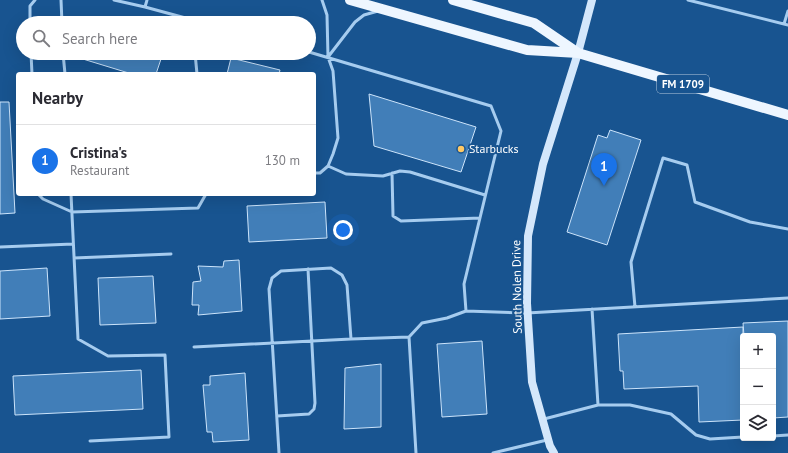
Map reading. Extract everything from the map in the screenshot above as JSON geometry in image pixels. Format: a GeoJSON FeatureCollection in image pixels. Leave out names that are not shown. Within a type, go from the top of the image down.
{"type":"FeatureCollection","features":[{"type":"Feature","properties":{"kind":"main road","name":"FM 1709"},"geometry":{"type":"LineString","coordinates":[[350,0],[527,50],[578,53],[788,115]]}},
{"type":"Feature","properties":{"kind":"main road","name":"FM 1709"},"geometry":{"type":"LineString","coordinates":[[453,0],[534,23],[578,53]]}},
{"type":"Feature","properties":{"kind":"street","name":"South Nolen Drive"},"geometry":{"type":"LineString","coordinates":[[554,453],[548,440],[532,382],[527,313],[528,236],[543,164],[578,53],[592,0]]}},
{"type":"Feature","properties":{"kind":"lane"},"geometry":{"type":"LineString","coordinates":[[30,16],[30,6],[35,0]]}},
{"type":"Feature","properties":{"kind":"lane"},"geometry":{"type":"LineString","coordinates":[[61,0],[62,16]]}},
{"type":"Feature","properties":{"kind":"lane"},"geometry":{"type":"LineString","coordinates":[[114,0],[145,6],[177,16]]}},
{"type":"Feature","properties":{"kind":"lane"},"geometry":{"type":"LineString","coordinates":[[145,6],[147,0]]}},
{"type":"Feature","properties":{"kind":"lane"},"geometry":{"type":"LineString","coordinates":[[316,173],[320,173],[328,166],[334,154],[338,138],[333,71],[328,57],[327,15],[322,0]]}},
{"type":"Feature","properties":{"kind":"lane"},"geometry":{"type":"LineString","coordinates":[[688,0],[786,25],[788,11]]}},
{"type":"Feature","properties":{"kind":"lane"},"geometry":{"type":"LineString","coordinates":[[328,57],[355,22],[364,15],[384,10]]}},
{"type":"Feature","properties":{"kind":"lane"},"geometry":{"type":"LineString","coordinates":[[316,54],[491,106],[501,131],[464,284],[466,311]]}},
{"type":"Feature","properties":{"kind":"lane"},"geometry":{"type":"LineString","coordinates":[[31,60],[32,72]]}},
{"type":"Feature","properties":{"kind":"lane"},"geometry":{"type":"LineString","coordinates":[[63,60],[64,72]]}},
{"type":"Feature","properties":{"kind":"lane"},"geometry":{"type":"LineString","coordinates":[[196,60],[197,72]]}},
{"type":"Feature","properties":{"kind":"lane"},"geometry":{"type":"LineString","coordinates":[[635,307],[631,262],[663,158],[687,165],[695,202],[750,222],[788,229]]}},
{"type":"Feature","properties":{"kind":"lane"},"geometry":{"type":"LineString","coordinates":[[328,166],[346,174],[383,176],[400,171],[410,172],[485,195]]}},
{"type":"Feature","properties":{"kind":"lane"},"geometry":{"type":"LineString","coordinates":[[392,173],[393,216],[400,221],[480,218]]}},
{"type":"Feature","properties":{"kind":"lane"},"geometry":{"type":"LineString","coordinates":[[40,196],[43,199],[72,212],[198,208],[205,196]]}},
{"type":"Feature","properties":{"kind":"lane"},"geometry":{"type":"LineString","coordinates":[[71,196],[78,339],[108,356],[165,355],[170,437],[90,441]]}},
{"type":"Feature","properties":{"kind":"lane"},"geometry":{"type":"LineString","coordinates":[[0,247],[73,244]]}},
{"type":"Feature","properties":{"kind":"lane"},"geometry":{"type":"LineString","coordinates":[[74,258],[171,254]]}},
{"type":"Feature","properties":{"kind":"lane"},"geometry":{"type":"LineString","coordinates":[[279,453],[269,289],[272,278],[281,271],[331,268],[342,275],[348,285],[351,339]]}},
{"type":"Feature","properties":{"kind":"lane"},"geometry":{"type":"LineString","coordinates":[[277,416],[309,414],[314,409],[308,269]]}},
{"type":"Feature","properties":{"kind":"lane"},"geometry":{"type":"LineString","coordinates":[[194,347],[409,337],[422,323],[447,318],[466,311],[527,313],[788,298]]}},
{"type":"Feature","properties":{"kind":"lane"},"geometry":{"type":"LineString","coordinates":[[592,309],[598,405]]}},
{"type":"Feature","properties":{"kind":"lane"},"geometry":{"type":"LineString","coordinates":[[409,337],[416,453]]}},
{"type":"Feature","properties":{"kind":"lane"},"geometry":{"type":"LineString","coordinates":[[543,420],[598,405],[630,405],[671,414],[696,435],[710,440],[740,437]]}},
{"type":"Feature","properties":{"kind":"lane"},"geometry":{"type":"LineString","coordinates":[[776,436],[788,435]]}},
{"type":"Feature","properties":{"kind":"lane"},"geometry":{"type":"LineString","coordinates":[[493,453],[548,440]]}},
{"type":"Feature","properties":{"kind":"building"},"geometry":{"type":"Polygon","coordinates":[[[86,60],[161,60],[157,72],[125,72],[86,60]]]}},
{"type":"Feature","properties":{"kind":"building"},"geometry":{"type":"Polygon","coordinates":[[[230,60],[239,60],[280,70],[280,72],[228,72],[230,60]]]}},
{"type":"Feature","properties":{"kind":"building"},"geometry":{"type":"Polygon","coordinates":[[[369,94],[476,127],[461,172],[374,146],[369,94]]]}},
{"type":"Feature","properties":{"kind":"building"},"geometry":{"type":"Polygon","coordinates":[[[0,102],[9,102],[15,213],[0,214],[0,102]]]}},
{"type":"Feature","properties":{"kind":"building"},"geometry":{"type":"Polygon","coordinates":[[[610,130],[641,140],[607,245],[567,232],[598,135],[607,138],[610,130]]]}},
{"type":"Feature","properties":{"kind":"building"},"geometry":{"type":"Polygon","coordinates":[[[325,202],[327,238],[249,242],[247,206],[325,202]]]}},
{"type":"Feature","properties":{"kind":"building"},"geometry":{"type":"Polygon","coordinates":[[[239,260],[242,311],[198,315],[199,305],[192,305],[193,282],[201,281],[198,266],[223,267],[224,261],[239,260]]]}},
{"type":"Feature","properties":{"kind":"building"},"geometry":{"type":"Polygon","coordinates":[[[47,268],[50,316],[0,319],[0,271],[47,268]]]}},
{"type":"Feature","properties":{"kind":"building"},"geometry":{"type":"Polygon","coordinates":[[[153,276],[156,323],[100,325],[98,278],[153,276]]]}},
{"type":"Feature","properties":{"kind":"building"},"geometry":{"type":"Polygon","coordinates":[[[788,321],[788,417],[776,418],[776,333],[744,333],[743,323],[788,321]]]}},
{"type":"Feature","properties":{"kind":"building"},"geometry":{"type":"Polygon","coordinates":[[[743,327],[743,333],[740,333],[740,420],[699,422],[698,386],[624,389],[623,371],[620,371],[618,334],[743,327]]]}},
{"type":"Feature","properties":{"kind":"building"},"geometry":{"type":"Polygon","coordinates":[[[482,341],[487,414],[442,417],[437,344],[482,341]]]}},
{"type":"Feature","properties":{"kind":"building"},"geometry":{"type":"Polygon","coordinates":[[[381,364],[381,427],[344,429],[345,368],[381,364]]]}},
{"type":"Feature","properties":{"kind":"building"},"geometry":{"type":"Polygon","coordinates":[[[141,370],[143,409],[15,415],[13,376],[141,370]]]}},
{"type":"Feature","properties":{"kind":"building"},"geometry":{"type":"Polygon","coordinates":[[[245,373],[249,440],[213,442],[212,432],[207,432],[203,385],[210,385],[210,376],[245,373]]]}},
{"type":"Feature","properties":{"kind":"place","name":"Starbucks"},"geometry":{"type":"Point","coordinates":[461,149]}},
{"type":"Feature","properties":{"kind":"place","name":"Cristina's"},"geometry":{"type":"Point","coordinates":[604,186]}}]}
